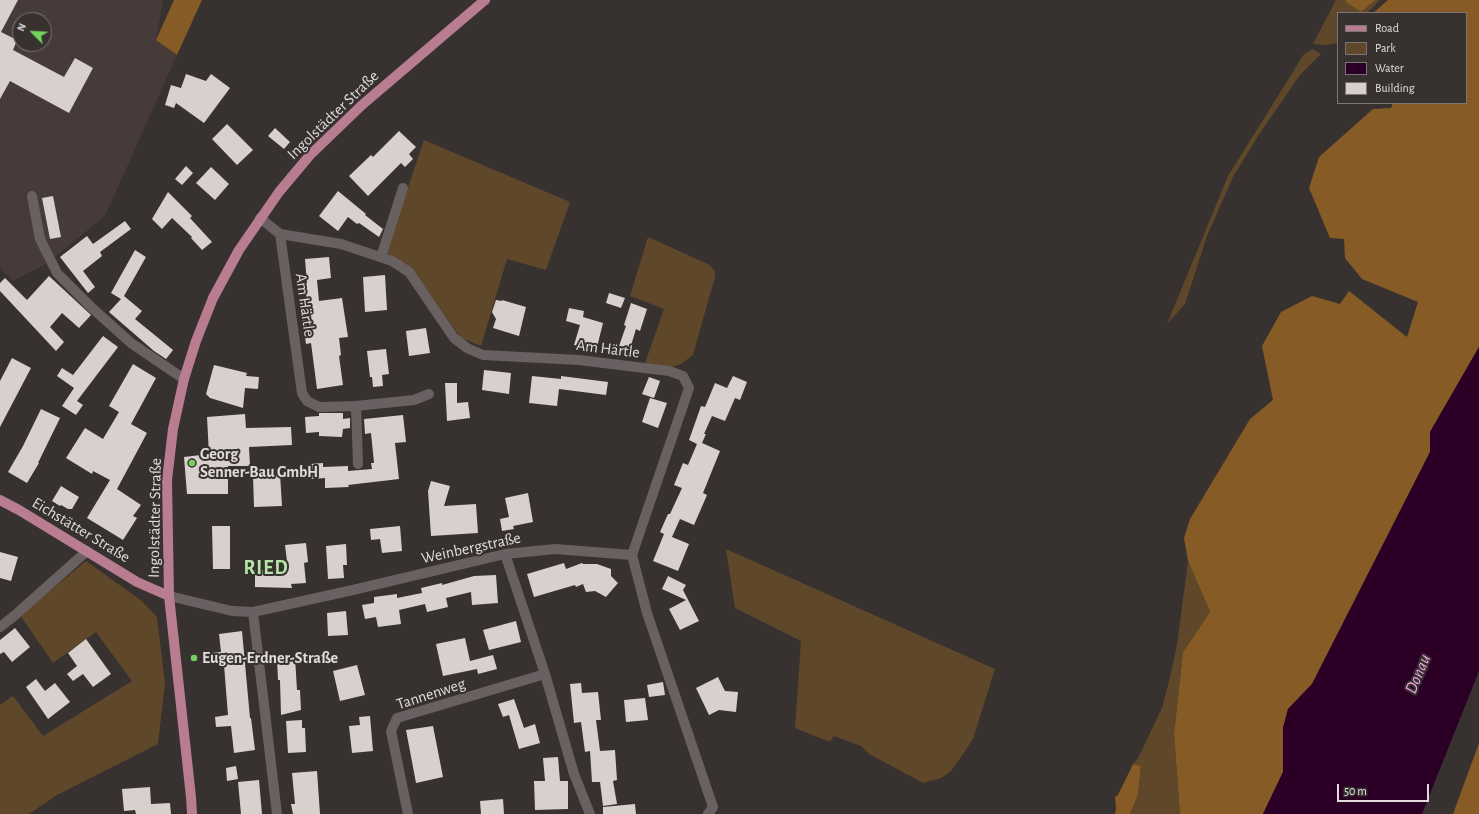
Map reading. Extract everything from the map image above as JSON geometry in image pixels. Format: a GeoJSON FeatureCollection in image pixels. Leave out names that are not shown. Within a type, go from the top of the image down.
{"type":"FeatureCollection","features":[{"type":"Feature","properties":{"kind":"main road","name":"Ingolstädter Straße"},"geometry":{"type":"LineString","coordinates":[[192,814],[191,789],[169,596],[168,480],[174,429],[184,379],[196,341],[213,298],[239,250],[279,192],[310,155],[344,121],[485,0]]}},
{"type":"Feature","properties":{"kind":"main road","name":"Eichstätter Straße"},"geometry":{"type":"LineString","coordinates":[[0,500],[137,582],[169,596]]}},
{"type":"Feature","properties":{"kind":"street"},"geometry":{"type":"LineString","coordinates":[[381,257],[403,188]]}},
{"type":"Feature","properties":{"kind":"street"},"geometry":{"type":"LineString","coordinates":[[32,196],[40,239],[57,273],[91,307],[132,343],[184,379]]}},
{"type":"Feature","properties":{"kind":"street","name":"Am Härtle"},"geometry":{"type":"LineString","coordinates":[[260,218],[280,234],[341,244],[392,261],[409,272],[454,338],[467,348],[483,355],[579,360],[669,371],[683,376],[689,388],[632,555]]}},
{"type":"Feature","properties":{"kind":"street","name":"Am Härtle"},"geometry":{"type":"LineString","coordinates":[[280,234],[302,393],[308,401],[319,407],[356,406],[414,400],[429,394]]}},
{"type":"Feature","properties":{"kind":"street"},"geometry":{"type":"LineString","coordinates":[[356,406],[358,464]]}},
{"type":"Feature","properties":{"kind":"street","name":"Weinbergstraße"},"geometry":{"type":"LineString","coordinates":[[169,596],[232,611],[253,612],[505,554],[556,549],[632,555]]}},
{"type":"Feature","properties":{"kind":"street"},"geometry":{"type":"LineString","coordinates":[[0,626],[14,616],[87,551]]}},
{"type":"Feature","properties":{"kind":"street"},"geometry":{"type":"LineString","coordinates":[[505,554],[545,674],[574,774],[590,814]]}},
{"type":"Feature","properties":{"kind":"street"},"geometry":{"type":"LineString","coordinates":[[632,555],[647,613],[713,808],[708,814]]}},
{"type":"Feature","properties":{"kind":"street"},"geometry":{"type":"LineString","coordinates":[[253,612],[277,814]]}},
{"type":"Feature","properties":{"kind":"street","name":"Tannenweg"},"geometry":{"type":"LineString","coordinates":[[408,814],[391,731],[397,718],[545,674]]}},
{"type":"Feature","properties":{"kind":"shaded area"},"geometry":{"type":"Polygon","coordinates":[[[0,0],[163,0],[156,40],[177,55],[105,216],[46,264],[13,281],[0,268],[0,0]]]}},
{"type":"Feature","properties":{"kind":"shaded area"},"geometry":{"type":"Polygon","coordinates":[[[174,0],[202,0],[177,55],[156,40],[174,0]]]}},
{"type":"Feature","properties":{"kind":"shaded area"},"geometry":{"type":"Polygon","coordinates":[[[1346,0],[1375,0],[1361,12],[1346,2],[1346,0]]]}},
{"type":"Feature","properties":{"kind":"shaded area"},"geometry":{"type":"Polygon","coordinates":[[[1388,0],[1479,0],[1479,347],[1430,432],[1430,452],[1312,684],[1288,709],[1283,728],[1283,772],[1263,814],[1180,814],[1174,734],[1183,652],[1210,612],[1188,561],[1184,538],[1190,519],[1250,419],[1273,400],[1262,346],[1281,312],[1312,296],[1340,304],[1349,291],[1407,337],[1418,302],[1362,279],[1345,258],[1344,239],[1330,238],[1309,188],[1319,157],[1373,109],[1391,108],[1393,104],[1467,104],[1467,12],[1374,12],[1388,0]]]}},
{"type":"Feature","properties":{"kind":"shaded area"},"geometry":{"type":"Polygon","coordinates":[[[1479,743],[1479,814],[1453,814],[1479,743]]]}},
{"type":"Feature","properties":{"kind":"shaded area"},"geometry":{"type":"Polygon","coordinates":[[[1133,764],[1141,766],[1138,795],[1130,814],[1115,814],[1115,797],[1118,795],[1133,764]]]}},
{"type":"Feature","properties":{"kind":"green space"},"geometry":{"type":"Polygon","coordinates":[[[1336,0],[1380,0],[1368,12],[1337,12],[1337,43],[1326,45],[1313,44],[1336,0]]]}},
{"type":"Feature","properties":{"kind":"green space"},"geometry":{"type":"Polygon","coordinates":[[[1313,49],[1321,54],[1300,75],[1260,133],[1233,177],[1207,236],[1185,304],[1167,324],[1228,176],[1304,54],[1313,49]]]}},
{"type":"Feature","properties":{"kind":"green space"},"geometry":{"type":"Polygon","coordinates":[[[424,140],[570,202],[546,270],[507,259],[481,346],[461,338],[412,269],[387,254],[424,140]]]}},
{"type":"Feature","properties":{"kind":"green space"},"geometry":{"type":"Polygon","coordinates":[[[648,237],[710,265],[715,272],[715,277],[693,355],[681,364],[668,368],[645,363],[664,309],[630,296],[648,237]]]}},
{"type":"Feature","properties":{"kind":"green space"},"geometry":{"type":"Polygon","coordinates":[[[726,549],[995,669],[973,739],[950,772],[941,778],[923,783],[869,754],[861,746],[834,736],[830,742],[795,728],[801,641],[735,608],[726,549]]]}},
{"type":"Feature","properties":{"kind":"green space"},"geometry":{"type":"Polygon","coordinates":[[[86,561],[142,601],[157,617],[165,683],[158,744],[57,795],[29,814],[0,814],[0,705],[13,696],[43,736],[132,681],[96,632],[53,663],[20,615],[86,561]]]}},
{"type":"Feature","properties":{"kind":"green space"},"geometry":{"type":"Polygon","coordinates":[[[1188,561],[1210,612],[1183,652],[1174,734],[1180,814],[1130,814],[1138,795],[1141,766],[1133,764],[1138,758],[1162,708],[1169,681],[1177,645],[1188,561]]]}},
{"type":"Feature","properties":{"kind":"water","name":"Donau"},"geometry":{"type":"Polygon","coordinates":[[[1479,347],[1479,671],[1422,814],[1263,814],[1283,772],[1283,728],[1288,709],[1312,684],[1430,452],[1430,432],[1479,347]]]}},
{"type":"Feature","properties":{"kind":"building"},"geometry":{"type":"Polygon","coordinates":[[[0,0],[18,0],[1,32],[12,38],[12,52],[17,52],[64,77],[75,58],[93,68],[69,113],[10,81],[0,99],[0,0]]]}},
{"type":"Feature","properties":{"kind":"building"},"geometry":{"type":"Polygon","coordinates":[[[186,74],[206,81],[211,74],[230,88],[204,123],[176,103],[174,108],[165,105],[171,85],[181,88],[186,74]]]}},
{"type":"Feature","properties":{"kind":"building"},"geometry":{"type":"Polygon","coordinates":[[[227,124],[253,150],[237,165],[212,139],[227,124]]]}},
{"type":"Feature","properties":{"kind":"building"},"geometry":{"type":"Polygon","coordinates":[[[275,128],[290,142],[284,149],[268,136],[275,128]]]}},
{"type":"Feature","properties":{"kind":"building"},"geometry":{"type":"Polygon","coordinates":[[[399,131],[416,147],[409,154],[413,159],[405,167],[401,163],[368,196],[349,176],[371,155],[373,157],[399,131]]]}},
{"type":"Feature","properties":{"kind":"building"},"geometry":{"type":"Polygon","coordinates":[[[186,166],[193,173],[182,185],[175,179],[186,166]]]}},
{"type":"Feature","properties":{"kind":"building"},"geometry":{"type":"Polygon","coordinates":[[[211,167],[229,184],[215,200],[196,183],[211,167]]]}},
{"type":"Feature","properties":{"kind":"building"},"geometry":{"type":"Polygon","coordinates":[[[338,191],[383,229],[379,237],[348,217],[338,231],[319,216],[338,191]]]}},
{"type":"Feature","properties":{"kind":"building"},"geometry":{"type":"Polygon","coordinates":[[[168,192],[192,216],[190,218],[212,242],[202,250],[191,238],[192,237],[172,218],[162,229],[152,219],[168,192]]]}},
{"type":"Feature","properties":{"kind":"building"},"geometry":{"type":"Polygon","coordinates":[[[53,196],[61,237],[50,239],[42,198],[53,196]]]}},
{"type":"Feature","properties":{"kind":"building"},"geometry":{"type":"Polygon","coordinates":[[[125,221],[131,229],[100,252],[102,256],[83,271],[95,287],[88,293],[60,257],[87,236],[93,244],[125,221]]]}},
{"type":"Feature","properties":{"kind":"building"},"geometry":{"type":"Polygon","coordinates":[[[135,250],[146,257],[124,296],[142,311],[135,319],[173,350],[166,359],[154,351],[109,312],[121,299],[111,293],[135,250]]]}},
{"type":"Feature","properties":{"kind":"building"},"geometry":{"type":"Polygon","coordinates":[[[329,257],[331,278],[317,280],[319,301],[342,298],[348,337],[339,338],[341,355],[339,356],[343,385],[317,389],[311,343],[306,344],[300,302],[307,302],[305,259],[329,257]]]}},
{"type":"Feature","properties":{"kind":"building"},"geometry":{"type":"Polygon","coordinates":[[[385,275],[387,310],[365,312],[363,277],[385,275]]]}},
{"type":"Feature","properties":{"kind":"building"},"geometry":{"type":"Polygon","coordinates":[[[49,276],[91,315],[79,328],[62,313],[50,327],[64,342],[56,351],[0,291],[0,283],[5,278],[27,300],[49,276]]]}},
{"type":"Feature","properties":{"kind":"building"},"geometry":{"type":"Polygon","coordinates":[[[609,293],[625,298],[621,308],[606,303],[609,293]]]}},
{"type":"Feature","properties":{"kind":"building"},"geometry":{"type":"Polygon","coordinates":[[[496,300],[502,300],[526,307],[519,336],[493,328],[496,319],[492,312],[496,300]]]}},
{"type":"Feature","properties":{"kind":"building"},"geometry":{"type":"Polygon","coordinates":[[[631,303],[647,309],[640,331],[636,329],[629,352],[618,349],[626,326],[624,325],[631,303]]]}},
{"type":"Feature","properties":{"kind":"building"},"geometry":{"type":"Polygon","coordinates":[[[569,308],[584,311],[583,317],[603,323],[596,351],[574,345],[580,325],[566,321],[569,308]]]}},
{"type":"Feature","properties":{"kind":"building"},"geometry":{"type":"Polygon","coordinates":[[[426,328],[430,353],[409,356],[406,331],[426,328]]]}},
{"type":"Feature","properties":{"kind":"building"},"geometry":{"type":"Polygon","coordinates":[[[103,336],[118,347],[77,401],[83,405],[76,415],[62,406],[74,388],[57,376],[62,368],[73,375],[103,336]]]}},
{"type":"Feature","properties":{"kind":"building"},"geometry":{"type":"Polygon","coordinates":[[[386,349],[389,374],[382,375],[383,386],[373,387],[372,377],[370,377],[367,351],[386,349]]]}},
{"type":"Feature","properties":{"kind":"building"},"geometry":{"type":"Polygon","coordinates":[[[12,358],[31,368],[0,427],[0,381],[12,358]]]}},
{"type":"Feature","properties":{"kind":"building"},"geometry":{"type":"Polygon","coordinates":[[[133,364],[156,378],[131,424],[147,433],[117,489],[141,505],[133,516],[137,518],[123,540],[87,518],[110,480],[93,471],[92,474],[66,458],[85,428],[103,439],[119,412],[109,406],[133,364]]]}},
{"type":"Feature","properties":{"kind":"building"},"geometry":{"type":"Polygon","coordinates":[[[214,365],[247,373],[246,376],[259,377],[258,389],[245,388],[243,408],[210,398],[206,394],[214,365]]]}},
{"type":"Feature","properties":{"kind":"building"},"geometry":{"type":"Polygon","coordinates":[[[484,370],[511,373],[509,394],[482,390],[484,370]]]}},
{"type":"Feature","properties":{"kind":"building"},"geometry":{"type":"Polygon","coordinates":[[[532,376],[561,379],[561,376],[608,382],[606,395],[559,389],[557,406],[529,403],[532,376]]]}},
{"type":"Feature","properties":{"kind":"building"},"geometry":{"type":"Polygon","coordinates":[[[733,376],[747,382],[740,400],[735,398],[725,421],[712,416],[704,434],[706,434],[702,443],[720,451],[703,493],[707,495],[694,525],[680,519],[672,537],[689,544],[678,571],[653,561],[664,534],[660,532],[682,488],[674,485],[683,463],[688,465],[697,444],[689,440],[701,406],[705,407],[715,383],[727,388],[733,376]]]}},
{"type":"Feature","properties":{"kind":"building"},"geometry":{"type":"Polygon","coordinates":[[[649,377],[660,381],[654,398],[642,394],[649,377]]]}},
{"type":"Feature","properties":{"kind":"building"},"geometry":{"type":"Polygon","coordinates":[[[445,383],[457,383],[457,403],[468,402],[470,418],[447,421],[445,383]]]}},
{"type":"Feature","properties":{"kind":"building"},"geometry":{"type":"Polygon","coordinates":[[[650,398],[667,403],[658,428],[642,422],[650,398]]]}},
{"type":"Feature","properties":{"kind":"building"},"geometry":{"type":"Polygon","coordinates":[[[41,409],[60,418],[39,463],[27,483],[8,472],[23,446],[41,409]]]}},
{"type":"Feature","properties":{"kind":"building"},"geometry":{"type":"Polygon","coordinates":[[[319,413],[343,413],[343,419],[350,418],[350,428],[343,429],[342,437],[319,436],[319,432],[306,433],[305,417],[319,416],[319,413]]]}},
{"type":"Feature","properties":{"kind":"building"},"geometry":{"type":"Polygon","coordinates":[[[245,414],[246,428],[291,427],[292,445],[249,447],[250,466],[228,466],[228,494],[187,494],[184,457],[209,454],[207,417],[245,414]]]}},
{"type":"Feature","properties":{"kind":"building"},"geometry":{"type":"Polygon","coordinates":[[[403,415],[406,442],[395,443],[399,479],[348,485],[349,487],[325,488],[325,478],[311,479],[310,464],[323,463],[323,467],[348,466],[348,471],[372,469],[371,463],[374,463],[371,433],[365,434],[364,419],[403,415]]]}},
{"type":"Feature","properties":{"kind":"building"},"geometry":{"type":"Polygon","coordinates":[[[280,474],[282,506],[254,507],[253,476],[280,474]]]}},
{"type":"Feature","properties":{"kind":"building"},"geometry":{"type":"Polygon","coordinates":[[[431,481],[450,486],[444,506],[476,504],[478,533],[431,536],[428,491],[431,481]]]}},
{"type":"Feature","properties":{"kind":"building"},"geometry":{"type":"Polygon","coordinates":[[[61,486],[79,497],[72,509],[68,509],[61,505],[60,506],[52,501],[61,486]]]}},
{"type":"Feature","properties":{"kind":"building"},"geometry":{"type":"Polygon","coordinates":[[[528,493],[533,522],[513,526],[514,529],[502,531],[500,519],[509,517],[505,498],[528,493]]]}},
{"type":"Feature","properties":{"kind":"building"},"geometry":{"type":"Polygon","coordinates":[[[212,526],[230,526],[230,569],[213,569],[212,526]]]}},
{"type":"Feature","properties":{"kind":"building"},"geometry":{"type":"Polygon","coordinates":[[[400,526],[402,551],[382,553],[380,539],[371,540],[370,529],[400,526]]]}},
{"type":"Feature","properties":{"kind":"building"},"geometry":{"type":"Polygon","coordinates":[[[306,543],[308,562],[304,563],[306,583],[291,584],[292,588],[255,587],[255,570],[288,570],[285,545],[306,543]]]}},
{"type":"Feature","properties":{"kind":"building"},"geometry":{"type":"Polygon","coordinates":[[[346,544],[347,565],[343,565],[344,578],[328,579],[326,546],[346,544]]]}},
{"type":"Feature","properties":{"kind":"building"},"geometry":{"type":"Polygon","coordinates":[[[0,552],[18,557],[11,581],[0,578],[0,552]]]}},
{"type":"Feature","properties":{"kind":"building"},"geometry":{"type":"Polygon","coordinates":[[[564,563],[566,569],[582,563],[597,564],[611,569],[611,576],[618,583],[606,597],[595,591],[586,592],[583,584],[534,597],[527,574],[564,563]]]}},
{"type":"Feature","properties":{"kind":"building"},"geometry":{"type":"Polygon","coordinates":[[[496,575],[498,603],[472,605],[471,592],[446,598],[448,607],[427,612],[425,604],[399,610],[401,624],[378,627],[376,617],[365,619],[362,605],[374,603],[374,597],[397,594],[397,598],[422,593],[421,588],[442,583],[442,585],[474,576],[496,575]]]}},
{"type":"Feature","properties":{"kind":"building"},"geometry":{"type":"Polygon","coordinates":[[[668,576],[686,585],[683,590],[699,621],[680,630],[669,609],[686,600],[662,589],[668,576]]]}},
{"type":"Feature","properties":{"kind":"building"},"geometry":{"type":"Polygon","coordinates":[[[346,611],[348,635],[328,636],[327,613],[346,611]]]}},
{"type":"Feature","properties":{"kind":"building"},"geometry":{"type":"Polygon","coordinates":[[[516,621],[521,642],[489,650],[483,630],[516,621]]]}},
{"type":"Feature","properties":{"kind":"building"},"geometry":{"type":"Polygon","coordinates":[[[15,628],[30,647],[12,662],[4,652],[0,654],[0,640],[15,628]]]}},
{"type":"Feature","properties":{"kind":"building"},"geometry":{"type":"Polygon","coordinates":[[[242,631],[250,718],[255,750],[234,753],[231,726],[216,727],[215,717],[228,715],[224,665],[222,665],[222,662],[203,664],[202,654],[221,652],[219,634],[242,631]]]}},
{"type":"Feature","properties":{"kind":"building"},"geometry":{"type":"Polygon","coordinates":[[[465,638],[470,661],[493,655],[497,669],[478,674],[477,669],[443,676],[436,644],[465,638]]]}},
{"type":"Feature","properties":{"kind":"building"},"geometry":{"type":"Polygon","coordinates":[[[86,639],[111,674],[93,687],[83,674],[73,681],[67,674],[77,666],[68,653],[86,639]]]}},
{"type":"Feature","properties":{"kind":"building"},"geometry":{"type":"Polygon","coordinates":[[[295,657],[297,690],[300,690],[301,710],[281,715],[280,680],[278,680],[277,659],[295,657]]]}},
{"type":"Feature","properties":{"kind":"building"},"geometry":{"type":"Polygon","coordinates":[[[357,665],[365,695],[340,701],[333,671],[357,665]]]}},
{"type":"Feature","properties":{"kind":"building"},"geometry":{"type":"Polygon","coordinates":[[[718,677],[725,691],[738,692],[736,712],[719,710],[709,715],[696,688],[718,677]]]}},
{"type":"Feature","properties":{"kind":"building"},"geometry":{"type":"Polygon","coordinates":[[[36,679],[45,691],[55,683],[70,702],[48,719],[26,687],[36,679]]]}},
{"type":"Feature","properties":{"kind":"building"},"geometry":{"type":"Polygon","coordinates":[[[663,682],[665,695],[649,697],[647,685],[663,682]]]}},
{"type":"Feature","properties":{"kind":"building"},"geometry":{"type":"Polygon","coordinates":[[[581,683],[582,693],[598,692],[601,720],[596,720],[600,751],[615,750],[617,780],[613,781],[617,804],[603,806],[600,782],[592,782],[590,751],[585,752],[581,722],[574,723],[570,684],[581,683]]]}},
{"type":"Feature","properties":{"kind":"building"},"geometry":{"type":"Polygon","coordinates":[[[645,698],[648,720],[626,722],[624,700],[645,698]]]}},
{"type":"Feature","properties":{"kind":"building"},"geometry":{"type":"Polygon","coordinates":[[[514,699],[524,728],[535,724],[540,743],[519,749],[509,715],[503,717],[498,704],[514,699]]]}},
{"type":"Feature","properties":{"kind":"building"},"geometry":{"type":"Polygon","coordinates":[[[370,716],[373,751],[352,753],[349,726],[360,725],[359,717],[370,716]]]}},
{"type":"Feature","properties":{"kind":"building"},"geometry":{"type":"Polygon","coordinates":[[[302,720],[302,728],[305,728],[306,752],[288,753],[286,721],[302,720]]]}},
{"type":"Feature","properties":{"kind":"building"},"geometry":{"type":"Polygon","coordinates":[[[433,726],[443,777],[416,783],[406,730],[433,726]]]}},
{"type":"Feature","properties":{"kind":"building"},"geometry":{"type":"Polygon","coordinates":[[[558,757],[560,781],[568,781],[568,809],[535,810],[534,781],[545,781],[543,758],[558,757]]]}},
{"type":"Feature","properties":{"kind":"building"},"geometry":{"type":"Polygon","coordinates":[[[236,766],[238,779],[227,781],[226,768],[236,766]]]}},
{"type":"Feature","properties":{"kind":"building"},"geometry":{"type":"Polygon","coordinates":[[[317,771],[320,814],[293,814],[291,804],[295,804],[292,773],[317,771]]]}},
{"type":"Feature","properties":{"kind":"building"},"geometry":{"type":"Polygon","coordinates":[[[259,780],[262,814],[241,814],[238,782],[259,780]]]}},
{"type":"Feature","properties":{"kind":"building"},"geometry":{"type":"Polygon","coordinates":[[[150,787],[151,804],[170,803],[171,814],[136,814],[135,810],[124,811],[122,789],[150,787]]]}},
{"type":"Feature","properties":{"kind":"building"},"geometry":{"type":"Polygon","coordinates":[[[503,799],[504,814],[481,814],[480,801],[503,799]]]}},
{"type":"Feature","properties":{"kind":"building"},"geometry":{"type":"Polygon","coordinates":[[[635,804],[636,814],[603,814],[603,807],[635,804]]]}},
{"type":"Feature","properties":{"kind":"place","name":"Georg Senner-Bau GmbH"},"geometry":{"type":"Point","coordinates":[192,463]}},
{"type":"Feature","properties":{"kind":"place","name":"Eugen-Erdner-Straße"},"geometry":{"type":"Point","coordinates":[194,658]}},
{"type":"Feature","properties":{"kind":"district","name":"RIED"},"geometry":{"type":"Point","coordinates":[266,568]}}]}
